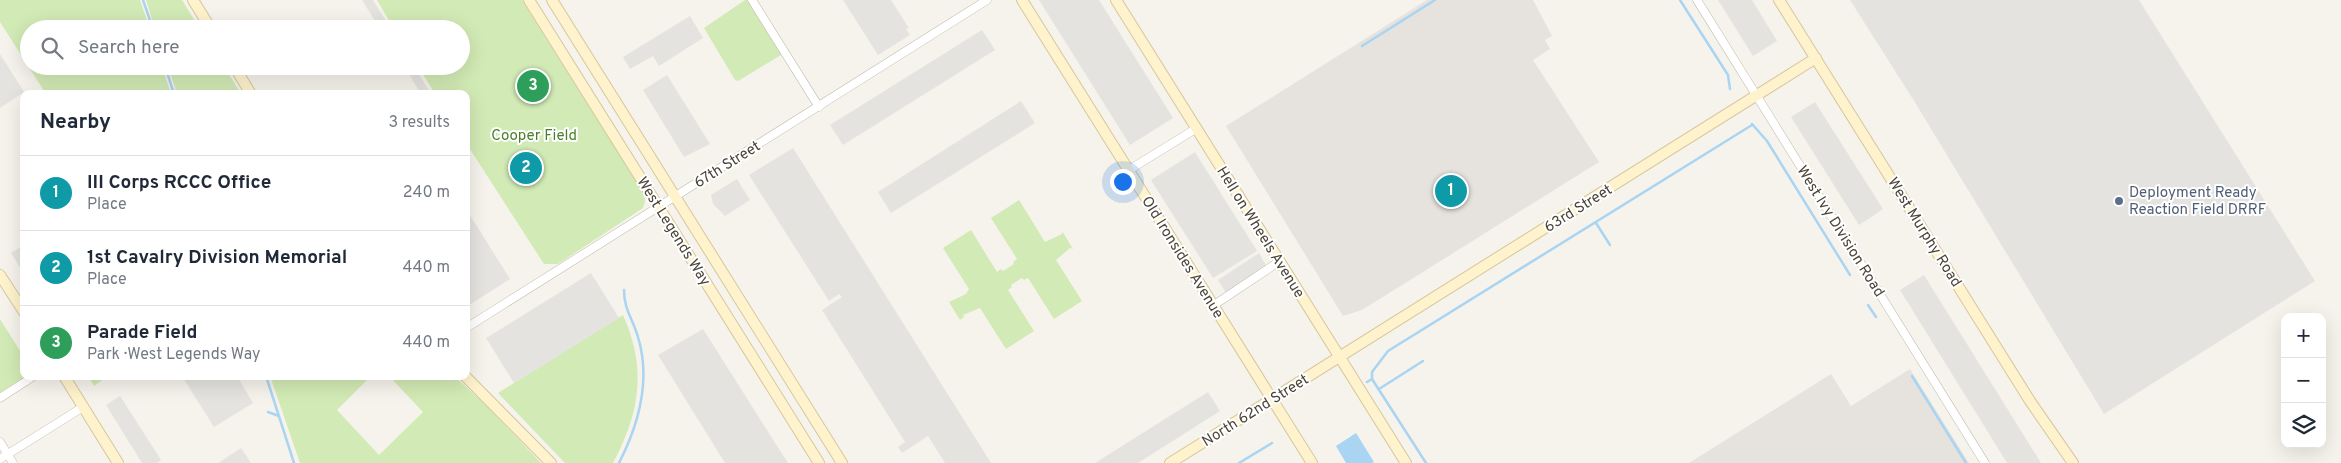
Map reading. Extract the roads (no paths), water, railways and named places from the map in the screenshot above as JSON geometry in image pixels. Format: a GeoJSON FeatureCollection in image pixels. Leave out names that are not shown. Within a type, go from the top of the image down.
{"type":"FeatureCollection","features":[{"type":"Feature","properties":{"kind":"street"},"geometry":{"type":"LineString","coordinates":[[193,0],[205,20]]}},
{"type":"Feature","properties":{"kind":"street","name":"West Legends Way"},"geometry":{"type":"LineString","coordinates":[[529,0],[819,463]]}},
{"type":"Feature","properties":{"kind":"street","name":"West Legends Way"},"geometry":{"type":"LineString","coordinates":[[552,0],[842,463]]}},
{"type":"Feature","properties":{"kind":"street"},"geometry":{"type":"LineString","coordinates":[[752,0],[819,107]]}},
{"type":"Feature","properties":{"kind":"street","name":"67th Street"},"geometry":{"type":"LineString","coordinates":[[470,325],[987,0]]}},
{"type":"Feature","properties":{"kind":"street","name":"Old Ironsides Avenue"},"geometry":{"type":"LineString","coordinates":[[1022,0],[1312,463]]}},
{"type":"Feature","properties":{"kind":"street","name":"Hell on Wheels Avenue"},"geometry":{"type":"LineString","coordinates":[[1116,0],[1406,463]]}},
{"type":"Feature","properties":{"kind":"street","name":"West Ivy Division Road"},"geometry":{"type":"LineString","coordinates":[[1697,0],[1986,463]]}},
{"type":"Feature","properties":{"kind":"street","name":"West Murphy Road"},"geometry":{"type":"LineString","coordinates":[[1779,0],[2030,401],[2073,463]]}},
{"type":"Feature","properties":{"kind":"street","name":"63rd Street"},"geometry":{"type":"LineString","coordinates":[[1339,356],[1816,58]]}},
{"type":"Feature","properties":{"kind":"street"},"geometry":{"type":"LineString","coordinates":[[239,75],[249,90]]}},
{"type":"Feature","properties":{"kind":"street"},"geometry":{"type":"LineString","coordinates":[[1129,170],[1197,128]]}},
{"type":"Feature","properties":{"kind":"street"},"geometry":{"type":"LineString","coordinates":[[1214,305],[1280,261]]}},
{"type":"Feature","properties":{"kind":"street"},"geometry":{"type":"LineString","coordinates":[[0,275],[20,306]]}},
{"type":"Feature","properties":{"kind":"street","name":"North 62nd Street"},"geometry":{"type":"LineString","coordinates":[[1170,463],[1339,356]]}},
{"type":"Feature","properties":{"kind":"street"},"geometry":{"type":"LineString","coordinates":[[0,398],[28,380]]}},
{"type":"Feature","properties":{"kind":"street"},"geometry":{"type":"LineString","coordinates":[[66,380],[118,463]]}},
{"type":"Feature","properties":{"kind":"street"},"geometry":{"type":"LineString","coordinates":[[469,380],[550,463]]}},
{"type":"Feature","properties":{"kind":"street"},"geometry":{"type":"LineString","coordinates":[[0,459],[83,407]]}},
{"type":"Feature","properties":{"kind":"street"},"geometry":{"type":"LineString","coordinates":[[0,442],[13,463]]}},
{"type":"Feature","properties":{"kind":"water"},"geometry":{"type":"Polygon","coordinates":[[[1356,433],[1374,462],[1346,463],[1336,446],[1356,433]]]}},
{"type":"Feature","properties":{"kind":"waterway"},"geometry":{"type":"LineString","coordinates":[[143,0],[150,20]]}},
{"type":"Feature","properties":{"kind":"waterway"},"geometry":{"type":"LineString","coordinates":[[1362,46],[1435,0]]}},
{"type":"Feature","properties":{"kind":"waterway"},"geometry":{"type":"LineString","coordinates":[[1680,0],[1728,75],[1730,89]]}},
{"type":"Feature","properties":{"kind":"waterway"},"geometry":{"type":"LineString","coordinates":[[168,75],[173,90]]}},
{"type":"Feature","properties":{"kind":"waterway"},"geometry":{"type":"LineString","coordinates":[[1752,124],[1767,141],[1850,275]]}},
{"type":"Feature","properties":{"kind":"waterway"},"geometry":{"type":"LineString","coordinates":[[1372,379],[1372,372],[1388,351],[1752,125]]}},
{"type":"Feature","properties":{"kind":"waterway"},"geometry":{"type":"LineString","coordinates":[[1596,223],[1610,245]]}},
{"type":"Feature","properties":{"kind":"waterway"},"geometry":{"type":"LineString","coordinates":[[619,463],[637,417],[643,385],[642,353],[625,303],[624,290]]}},
{"type":"Feature","properties":{"kind":"waterway"},"geometry":{"type":"LineString","coordinates":[[1868,305],[1876,317]]}},
{"type":"Feature","properties":{"kind":"waterway"},"geometry":{"type":"LineString","coordinates":[[1379,389],[1423,361]]}},
{"type":"Feature","properties":{"kind":"waterway"},"geometry":{"type":"LineString","coordinates":[[1912,376],[1966,463]]}},
{"type":"Feature","properties":{"kind":"waterway"},"geometry":{"type":"LineString","coordinates":[[1367,382],[1372,379],[1426,463]]}},
{"type":"Feature","properties":{"kind":"waterway"},"geometry":{"type":"LineString","coordinates":[[267,380],[294,463]]}},
{"type":"Feature","properties":{"kind":"waterway"},"geometry":{"type":"LineString","coordinates":[[268,412],[279,416]]}},
{"type":"Feature","properties":{"kind":"waterway"},"geometry":{"type":"LineString","coordinates":[[1239,463],[1272,443]]}},
{"type":"Feature","properties":{"kind":"place","name":"Parade Field"},"geometry":{"type":"Point","coordinates":[533,86]}},
{"type":"Feature","properties":{"kind":"place","name":"1st Cavalry Division Memorial"},"geometry":{"type":"Point","coordinates":[526,168]}},
{"type":"Feature","properties":{"kind":"place","name":"III Corps RCCC Office"},"geometry":{"type":"Point","coordinates":[1451,191]}},
{"type":"Feature","properties":{"kind":"place","name":"Deployment Ready Reaction Field DRRF"},"geometry":{"type":"Point","coordinates":[2119,201]}},
{"type":"Feature","properties":{"kind":"park label","name":"Cooper Field"},"geometry":{"type":"Point","coordinates":[534,135]}}]}
